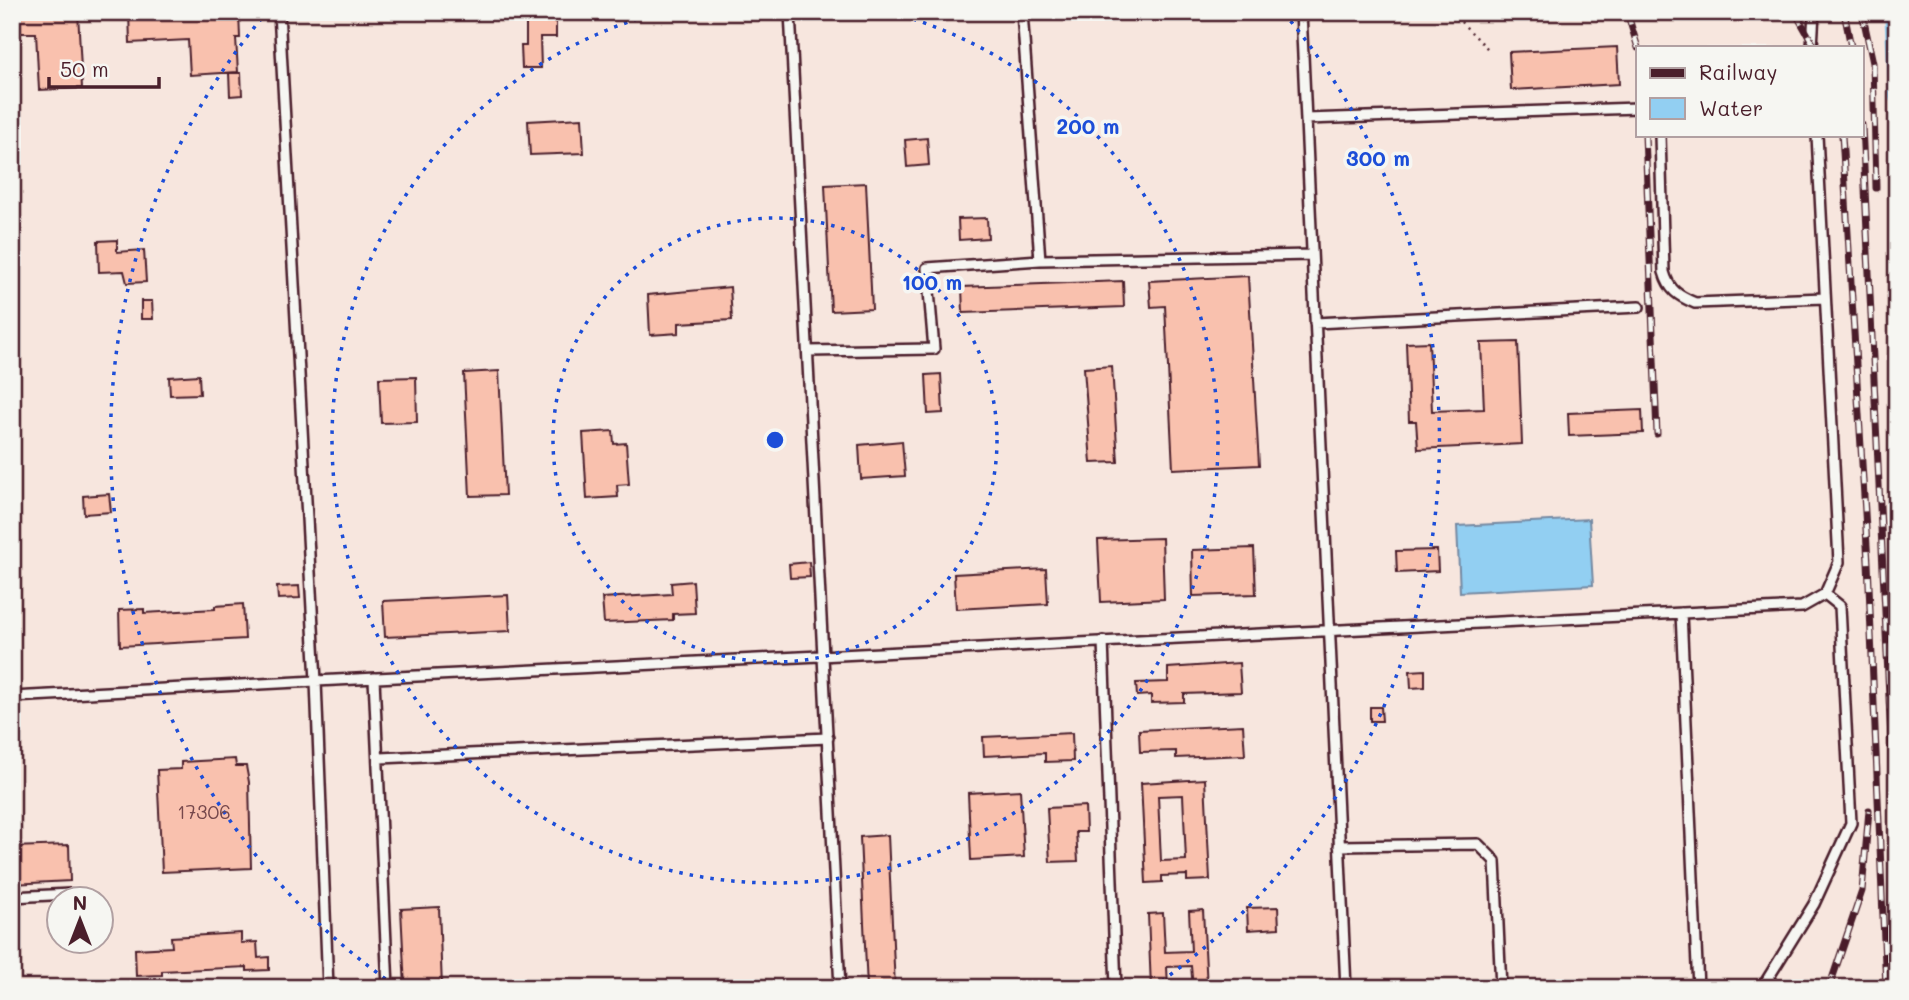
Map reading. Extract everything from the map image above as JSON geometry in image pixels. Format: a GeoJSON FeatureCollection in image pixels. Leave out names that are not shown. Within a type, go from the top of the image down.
{"type":"FeatureCollection","features":[{"type":"Feature","properties":{"kind":"lane"},"geometry":{"type":"LineString","coordinates":[[279,12],[316,681],[328,988]]}},
{"type":"Feature","properties":{"kind":"lane"},"geometry":{"type":"LineString","coordinates":[[790,12],[840,988]]}},
{"type":"Feature","properties":{"kind":"lane"},"geometry":{"type":"LineString","coordinates":[[1022,12],[1040,260]]}},
{"type":"Feature","properties":{"kind":"lane"},"geometry":{"type":"LineString","coordinates":[[1301,12],[1346,988]]}},
{"type":"Feature","properties":{"kind":"lane"},"geometry":{"type":"LineString","coordinates":[[1812,46],[1814,12]]}},
{"type":"Feature","properties":{"kind":"lane"},"geometry":{"type":"LineString","coordinates":[[1306,119],[1636,108]]}},
{"type":"Feature","properties":{"kind":"lane"},"geometry":{"type":"LineString","coordinates":[[1660,136],[1664,272],[1668,285],[1678,296],[1695,303],[1825,298]]}},
{"type":"Feature","properties":{"kind":"lane"},"geometry":{"type":"LineString","coordinates":[[12,697],[1802,607],[1825,594],[1839,562],[1817,136]]}},
{"type":"Feature","properties":{"kind":"lane"},"geometry":{"type":"LineString","coordinates":[[808,351],[934,349],[927,268],[1040,260],[1312,256]]}},
{"type":"Feature","properties":{"kind":"lane"},"geometry":{"type":"LineString","coordinates":[[1315,323],[1639,307]]}},
{"type":"Feature","properties":{"kind":"lane"},"geometry":{"type":"LineString","coordinates":[[1762,988],[1814,904],[1851,823],[1840,606],[1825,594]]}},
{"type":"Feature","properties":{"kind":"lane"},"geometry":{"type":"LineString","coordinates":[[1681,613],[1698,988]]}},
{"type":"Feature","properties":{"kind":"lane"},"geometry":{"type":"LineString","coordinates":[[1103,641],[1116,988]]}},
{"type":"Feature","properties":{"kind":"lane"},"geometry":{"type":"LineString","coordinates":[[374,678],[380,758],[388,988]]}},
{"type":"Feature","properties":{"kind":"lane"},"geometry":{"type":"LineString","coordinates":[[380,758],[828,738]]}},
{"type":"Feature","properties":{"kind":"lane"},"geometry":{"type":"LineString","coordinates":[[1339,846],[1478,844],[1495,861],[1502,988]]}},
{"type":"Feature","properties":{"kind":"lane"},"geometry":{"type":"LineString","coordinates":[[12,897],[46,895]]}},
{"type":"Feature","properties":{"kind":"path"},"geometry":{"type":"LineString","coordinates":[[1451,12],[1490,51]]}},
{"type":"Feature","properties":{"kind":"shaded area"},"geometry":{"type":"Polygon","coordinates":[[[12,12],[1897,12],[1897,988],[12,988],[12,12]]]}},
{"type":"Feature","properties":{"kind":"water"},"geometry":{"type":"Polygon","coordinates":[[[1589,519],[1593,585],[1460,592],[1457,526],[1589,519]]]}},
{"type":"Feature","properties":{"kind":"building"},"geometry":{"type":"Polygon","coordinates":[[[19,12],[78,12],[82,88],[39,90],[36,33],[20,33],[19,12]]]}},
{"type":"Feature","properties":{"kind":"building"},"geometry":{"type":"Polygon","coordinates":[[[129,12],[239,12],[240,38],[236,38],[238,72],[190,75],[188,40],[130,43],[129,12]]]}},
{"type":"Feature","properties":{"kind":"building"},"geometry":{"type":"Polygon","coordinates":[[[556,18],[556,37],[540,37],[541,68],[522,68],[521,46],[526,46],[526,19],[556,18]]]}},
{"type":"Feature","properties":{"kind":"building"},"geometry":{"type":"Polygon","coordinates":[[[1617,47],[1619,84],[1511,90],[1509,52],[1617,47]]]}},
{"type":"Feature","properties":{"kind":"building"},"geometry":{"type":"Polygon","coordinates":[[[229,73],[241,73],[242,95],[230,96],[229,73]]]}},
{"type":"Feature","properties":{"kind":"building"},"geometry":{"type":"Polygon","coordinates":[[[582,118],[584,153],[530,155],[528,121],[582,118]]]}},
{"type":"Feature","properties":{"kind":"building"},"geometry":{"type":"Polygon","coordinates":[[[927,138],[929,165],[907,167],[905,140],[927,138]]]}},
{"type":"Feature","properties":{"kind":"building"},"geometry":{"type":"Polygon","coordinates":[[[866,183],[872,309],[831,311],[825,185],[866,183]]]}},
{"type":"Feature","properties":{"kind":"building"},"geometry":{"type":"Polygon","coordinates":[[[987,218],[988,238],[959,240],[958,219],[987,218]]]}},
{"type":"Feature","properties":{"kind":"building"},"geometry":{"type":"Polygon","coordinates":[[[117,240],[117,252],[144,250],[146,282],[127,283],[124,271],[99,272],[98,241],[117,240]]]}},
{"type":"Feature","properties":{"kind":"building"},"geometry":{"type":"Polygon","coordinates":[[[1248,276],[1259,465],[1173,469],[1165,306],[1151,307],[1149,281],[1248,276]]]}},
{"type":"Feature","properties":{"kind":"building"},"geometry":{"type":"Polygon","coordinates":[[[1123,281],[1124,307],[963,313],[962,287],[1123,281]]]}},
{"type":"Feature","properties":{"kind":"building"},"geometry":{"type":"Polygon","coordinates":[[[730,287],[732,320],[679,323],[679,333],[650,335],[648,295],[730,287]]]}},
{"type":"Feature","properties":{"kind":"building"},"geometry":{"type":"Polygon","coordinates":[[[141,301],[152,301],[153,319],[141,319],[141,301]]]}},
{"type":"Feature","properties":{"kind":"building"},"geometry":{"type":"Polygon","coordinates":[[[1429,342],[1432,411],[1484,409],[1481,343],[1518,342],[1522,444],[1418,449],[1416,421],[1409,421],[1406,343],[1429,342]]]}},
{"type":"Feature","properties":{"kind":"building"},"geometry":{"type":"Polygon","coordinates":[[[1112,366],[1118,462],[1091,463],[1084,368],[1112,366]]]}},
{"type":"Feature","properties":{"kind":"building"},"geometry":{"type":"Polygon","coordinates":[[[499,371],[505,495],[470,496],[464,373],[499,371]]]}},
{"type":"Feature","properties":{"kind":"building"},"geometry":{"type":"Polygon","coordinates":[[[941,374],[943,413],[928,414],[926,375],[941,374]]]}},
{"type":"Feature","properties":{"kind":"building"},"geometry":{"type":"Polygon","coordinates":[[[199,375],[200,394],[170,395],[169,377],[199,375]]]}},
{"type":"Feature","properties":{"kind":"building"},"geometry":{"type":"Polygon","coordinates":[[[416,377],[417,422],[381,423],[379,378],[416,377]]]}},
{"type":"Feature","properties":{"kind":"building"},"geometry":{"type":"Polygon","coordinates":[[[1642,410],[1643,433],[1569,436],[1568,413],[1642,410]]]}},
{"type":"Feature","properties":{"kind":"building"},"geometry":{"type":"Polygon","coordinates":[[[613,431],[614,444],[626,443],[629,484],[617,485],[618,497],[587,499],[583,433],[613,431]]]}},
{"type":"Feature","properties":{"kind":"building"},"geometry":{"type":"Polygon","coordinates":[[[902,441],[905,476],[861,479],[859,445],[902,441]]]}},
{"type":"Feature","properties":{"kind":"building"},"geometry":{"type":"Polygon","coordinates":[[[109,494],[111,512],[84,514],[83,496],[109,494]]]}},
{"type":"Feature","properties":{"kind":"building"},"geometry":{"type":"Polygon","coordinates":[[[1162,538],[1164,599],[1101,602],[1098,540],[1162,538]]]}},
{"type":"Feature","properties":{"kind":"building"},"geometry":{"type":"Polygon","coordinates":[[[1254,548],[1256,594],[1193,596],[1192,550],[1254,548]]]}},
{"type":"Feature","properties":{"kind":"building"},"geometry":{"type":"Polygon","coordinates":[[[1437,550],[1438,571],[1397,573],[1396,551],[1437,550]]]}},
{"type":"Feature","properties":{"kind":"building"},"geometry":{"type":"Polygon","coordinates":[[[809,562],[810,577],[790,578],[789,564],[809,562]]]}},
{"type":"Feature","properties":{"kind":"building"},"geometry":{"type":"Polygon","coordinates":[[[1046,569],[1048,604],[956,609],[954,574],[1046,569]]]}},
{"type":"Feature","properties":{"kind":"building"},"geometry":{"type":"Polygon","coordinates":[[[693,581],[695,613],[673,614],[673,620],[604,623],[602,598],[672,594],[671,583],[693,581]]]}},
{"type":"Feature","properties":{"kind":"building"},"geometry":{"type":"Polygon","coordinates":[[[299,586],[300,598],[278,599],[277,587],[299,586]]]}},
{"type":"Feature","properties":{"kind":"building"},"geometry":{"type":"Polygon","coordinates":[[[508,595],[510,631],[385,637],[383,601],[508,595]]]}},
{"type":"Feature","properties":{"kind":"building"},"geometry":{"type":"Polygon","coordinates":[[[243,604],[245,639],[120,646],[119,610],[144,609],[144,613],[215,609],[215,606],[243,604]]]}},
{"type":"Feature","properties":{"kind":"building"},"geometry":{"type":"Polygon","coordinates":[[[1239,663],[1241,692],[1184,694],[1184,702],[1151,703],[1151,695],[1137,696],[1136,683],[1168,682],[1168,668],[1239,663]]]}},
{"type":"Feature","properties":{"kind":"building"},"geometry":{"type":"Polygon","coordinates":[[[1425,670],[1425,687],[1411,688],[1410,671],[1425,670]]]}},
{"type":"Feature","properties":{"kind":"building"},"geometry":{"type":"Polygon","coordinates":[[[1370,707],[1381,707],[1382,721],[1370,721],[1370,707]]]}},
{"type":"Feature","properties":{"kind":"building"},"geometry":{"type":"Polygon","coordinates":[[[1243,725],[1245,755],[1176,758],[1176,751],[1140,752],[1139,730],[1243,725]]]}},
{"type":"Feature","properties":{"kind":"building"},"geometry":{"type":"Polygon","coordinates":[[[1072,733],[1073,761],[1045,762],[1045,753],[984,756],[983,737],[1072,733]]]}},
{"type":"Feature","properties":{"kind":"building"},"geometry":{"type":"Polygon","coordinates":[[[235,759],[236,766],[246,766],[249,782],[251,868],[162,872],[157,770],[181,769],[181,762],[235,759]]]}},
{"type":"Feature","properties":{"kind":"building"},"geometry":{"type":"Polygon","coordinates":[[[1205,779],[1210,880],[1187,881],[1187,875],[1162,876],[1162,882],[1146,883],[1141,783],[1205,779]],[[1183,795],[1158,796],[1161,861],[1186,860],[1183,795]]]}},
{"type":"Feature","properties":{"kind":"building"},"geometry":{"type":"Polygon","coordinates":[[[1020,790],[1024,857],[971,860],[968,793],[1020,790]]]}},
{"type":"Feature","properties":{"kind":"building"},"geometry":{"type":"Polygon","coordinates":[[[1085,806],[1086,832],[1076,832],[1078,861],[1050,862],[1047,808],[1085,806]]]}},
{"type":"Feature","properties":{"kind":"building"},"geometry":{"type":"Polygon","coordinates":[[[888,835],[895,988],[867,988],[860,837],[888,835]]]}},
{"type":"Feature","properties":{"kind":"building"},"geometry":{"type":"Polygon","coordinates":[[[69,845],[70,881],[12,884],[12,847],[69,845]]]}},
{"type":"Feature","properties":{"kind":"building"},"geometry":{"type":"Polygon","coordinates":[[[439,907],[442,988],[405,988],[401,909],[439,907]]]}},
{"type":"Feature","properties":{"kind":"building"},"geometry":{"type":"Polygon","coordinates":[[[1278,907],[1279,928],[1248,930],[1247,908],[1278,907]]]}},
{"type":"Feature","properties":{"kind":"building"},"geometry":{"type":"Polygon","coordinates":[[[1203,910],[1207,988],[1193,988],[1191,966],[1167,967],[1168,988],[1151,988],[1148,914],[1163,913],[1165,952],[1191,951],[1189,911],[1203,910]]]}},
{"type":"Feature","properties":{"kind":"building"},"geometry":{"type":"Polygon","coordinates":[[[241,933],[241,943],[257,942],[258,958],[269,957],[269,970],[247,971],[247,967],[162,971],[162,975],[136,976],[135,949],[172,947],[171,937],[241,933]]]}},
{"type":"Feature","properties":{"kind":"waterway"},"geometry":{"type":"LineString","coordinates":[[1892,12],[1897,97]]}},
{"type":"Feature","properties":{"kind":"railway"},"geometry":{"type":"LineString","coordinates":[[1627,12],[1637,46]]}},
{"type":"Feature","properties":{"kind":"railway"},"geometry":{"type":"LineString","coordinates":[[1795,12],[1814,46]]}},
{"type":"Feature","properties":{"kind":"railway"},"geometry":{"type":"LineString","coordinates":[[1844,12],[1851,46]]}},
{"type":"Feature","properties":{"kind":"railway"},"geometry":{"type":"LineString","coordinates":[[1862,12],[1873,63],[1876,188]]}},
{"type":"Feature","properties":{"kind":"railway"},"geometry":{"type":"LineString","coordinates":[[1645,136],[1657,434]]}},
{"type":"Feature","properties":{"kind":"railway"},"geometry":{"type":"LineString","coordinates":[[1842,136],[1868,562],[1886,988]]}},
{"type":"Feature","properties":{"kind":"railway"},"geometry":{"type":"LineString","coordinates":[[1863,136],[1897,866]]}},
{"type":"Feature","properties":{"kind":"railway"},"geometry":{"type":"LineString","coordinates":[[1829,988],[1862,891],[1869,810]]}}]}
